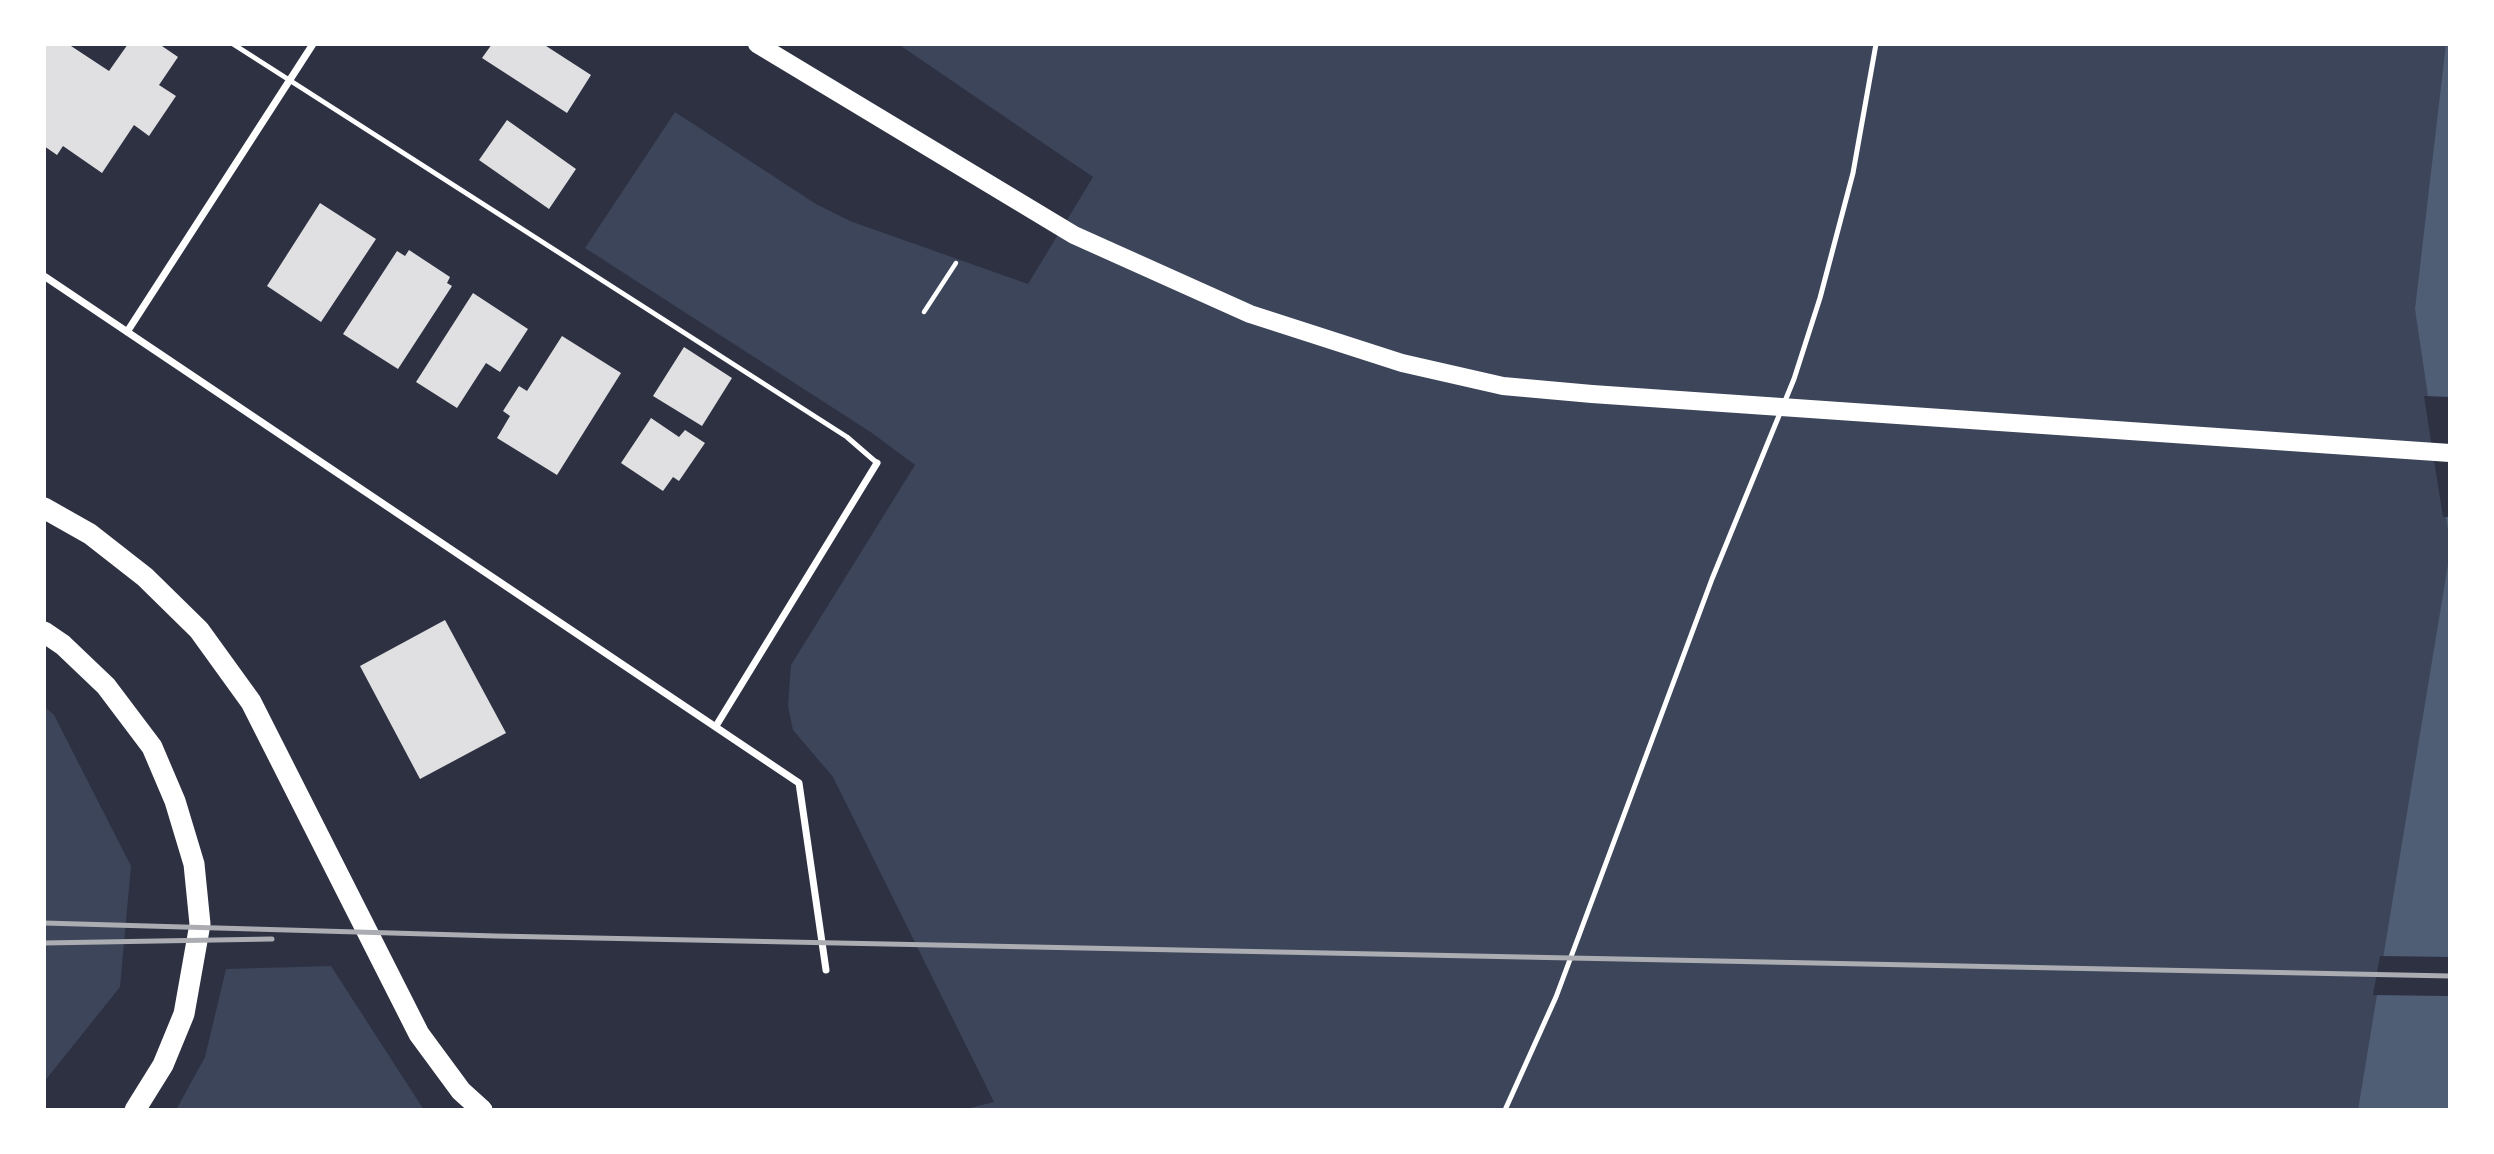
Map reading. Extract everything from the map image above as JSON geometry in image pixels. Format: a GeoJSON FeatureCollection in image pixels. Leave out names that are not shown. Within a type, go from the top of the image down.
{"type":"FeatureCollection","features":[{"type":"Feature","properties":{"kind":"highway"},"geometry":{"type":"LineString","coordinates":[[44,508],[90,534],[145,577],[207,640],[251,702],[419,1034],[461,1091],[482,1110]]}},
{"type":"Feature","properties":{"kind":"highway"},"geometry":{"type":"LineString","coordinates":[[44,632],[63,645],[106,686],[152,747],[175,802],[194,864],[200,924],[184,1014],[163,1065],[135,1110]]}},
{"type":"Feature","properties":{"kind":"main road"},"geometry":{"type":"LineString","coordinates":[[757,44],[1074,235],[1250,314],[1402,363],[1503,387],[2450,453]]}},
{"type":"Feature","properties":{"kind":"street"},"geometry":{"type":"LineString","coordinates":[[127,332],[313,44]]}},
{"type":"Feature","properties":{"kind":"street"},"geometry":{"type":"LineString","coordinates":[[44,276],[799,783],[826,970]]}},
{"type":"Feature","properties":{"kind":"street"},"geometry":{"type":"LineString","coordinates":[[716,726],[877,463]]}},
{"type":"Feature","properties":{"kind":"lane"},"geometry":{"type":"LineString","coordinates":[[233,44],[848,437],[877,463]]}},
{"type":"Feature","properties":{"kind":"lane"},"geometry":{"type":"LineString","coordinates":[[1505,1110],[1556,997],[1707,591],[1794,379],[1820,298],[1853,173],[1876,44]]}},
{"type":"Feature","properties":{"kind":"path"},"geometry":{"type":"LineString","coordinates":[[925,312],[956,263]]}},
{"type":"Feature","properties":{"kind":"shaded area"},"geometry":{"type":"Polygon","coordinates":[[[898,44],[2450,44],[2450,1110],[962,1110],[994,1102],[833,777],[793,730],[788,706],[791,665],[915,465],[872,433],[585,248],[675,112],[816,204],[850,221],[1028,284],[1093,177],[898,44]]]}},
{"type":"Feature","properties":{"kind":"shaded area"},"geometry":{"type":"Polygon","coordinates":[[[2446,44],[2450,44],[2450,544],[2415,309],[2446,44]]]}},
{"type":"Feature","properties":{"kind":"shaded area"},"geometry":{"type":"Polygon","coordinates":[[[2450,552],[2450,1110],[2358,1110],[2450,552]]]}},
{"type":"Feature","properties":{"kind":"shaded area"},"geometry":{"type":"Polygon","coordinates":[[[44,706],[54,715],[131,866],[120,987],[44,1082],[44,706]]]}},
{"type":"Feature","properties":{"kind":"shaded area"},"geometry":{"type":"Polygon","coordinates":[[[331,966],[424,1110],[176,1110],[205,1057],[226,969],[331,966]]]}},
{"type":"Feature","properties":{"kind":"pier"},"geometry":{"type":"Polygon","coordinates":[[[2424,396],[2450,397],[2450,517],[2443,517],[2424,396]]]}},
{"type":"Feature","properties":{"kind":"pier"},"geometry":{"type":"Polygon","coordinates":[[[2380,956],[2450,957],[2450,996],[2373,995],[2380,956]]]}},
{"type":"Feature","properties":{"kind":"building"},"geometry":{"type":"Polygon","coordinates":[[[44,44],[68,44],[109,71],[128,44],[159,44],[178,57],[159,85],[176,96],[149,136],[134,125],[102,173],[63,146],[57,155],[44,146],[44,44]]]}},
{"type":"Feature","properties":{"kind":"building"},"geometry":{"type":"Polygon","coordinates":[[[492,44],[543,44],[591,75],[567,113],[482,58],[492,44]]]}},
{"type":"Feature","properties":{"kind":"building"},"geometry":{"type":"Polygon","coordinates":[[[507,120],[576,169],[549,209],[479,160],[507,120]]]}},
{"type":"Feature","properties":{"kind":"building"},"geometry":{"type":"Polygon","coordinates":[[[320,203],[376,239],[321,322],[267,286],[320,203]]]}},
{"type":"Feature","properties":{"kind":"building"},"geometry":{"type":"Polygon","coordinates":[[[409,250],[450,277],[447,283],[452,286],[398,369],[343,334],[397,251],[405,256],[409,250]]]}},
{"type":"Feature","properties":{"kind":"building"},"geometry":{"type":"Polygon","coordinates":[[[473,293],[528,329],[500,372],[486,363],[457,408],[416,382],[473,293]]]}},
{"type":"Feature","properties":{"kind":"building"},"geometry":{"type":"Polygon","coordinates":[[[562,336],[621,373],[557,475],[497,438],[510,416],[503,411],[519,386],[527,391],[562,336]]]}},
{"type":"Feature","properties":{"kind":"building"},"geometry":{"type":"Polygon","coordinates":[[[684,347],[732,378],[702,426],[653,396],[684,347]]]}},
{"type":"Feature","properties":{"kind":"building"},"geometry":{"type":"Polygon","coordinates":[[[651,418],[679,437],[685,430],[705,443],[679,481],[673,477],[663,491],[621,463],[651,418]]]}},
{"type":"Feature","properties":{"kind":"building"},"geometry":{"type":"Polygon","coordinates":[[[445,620],[506,733],[420,779],[360,666],[445,620]]]}},
{"type":"Feature","properties":{"kind":"railway"},"geometry":{"type":"LineString","coordinates":[[44,923],[496,936],[2450,976]]}},
{"type":"Feature","properties":{"kind":"railway"},"geometry":{"type":"LineString","coordinates":[[44,943],[272,939]]}}]}
